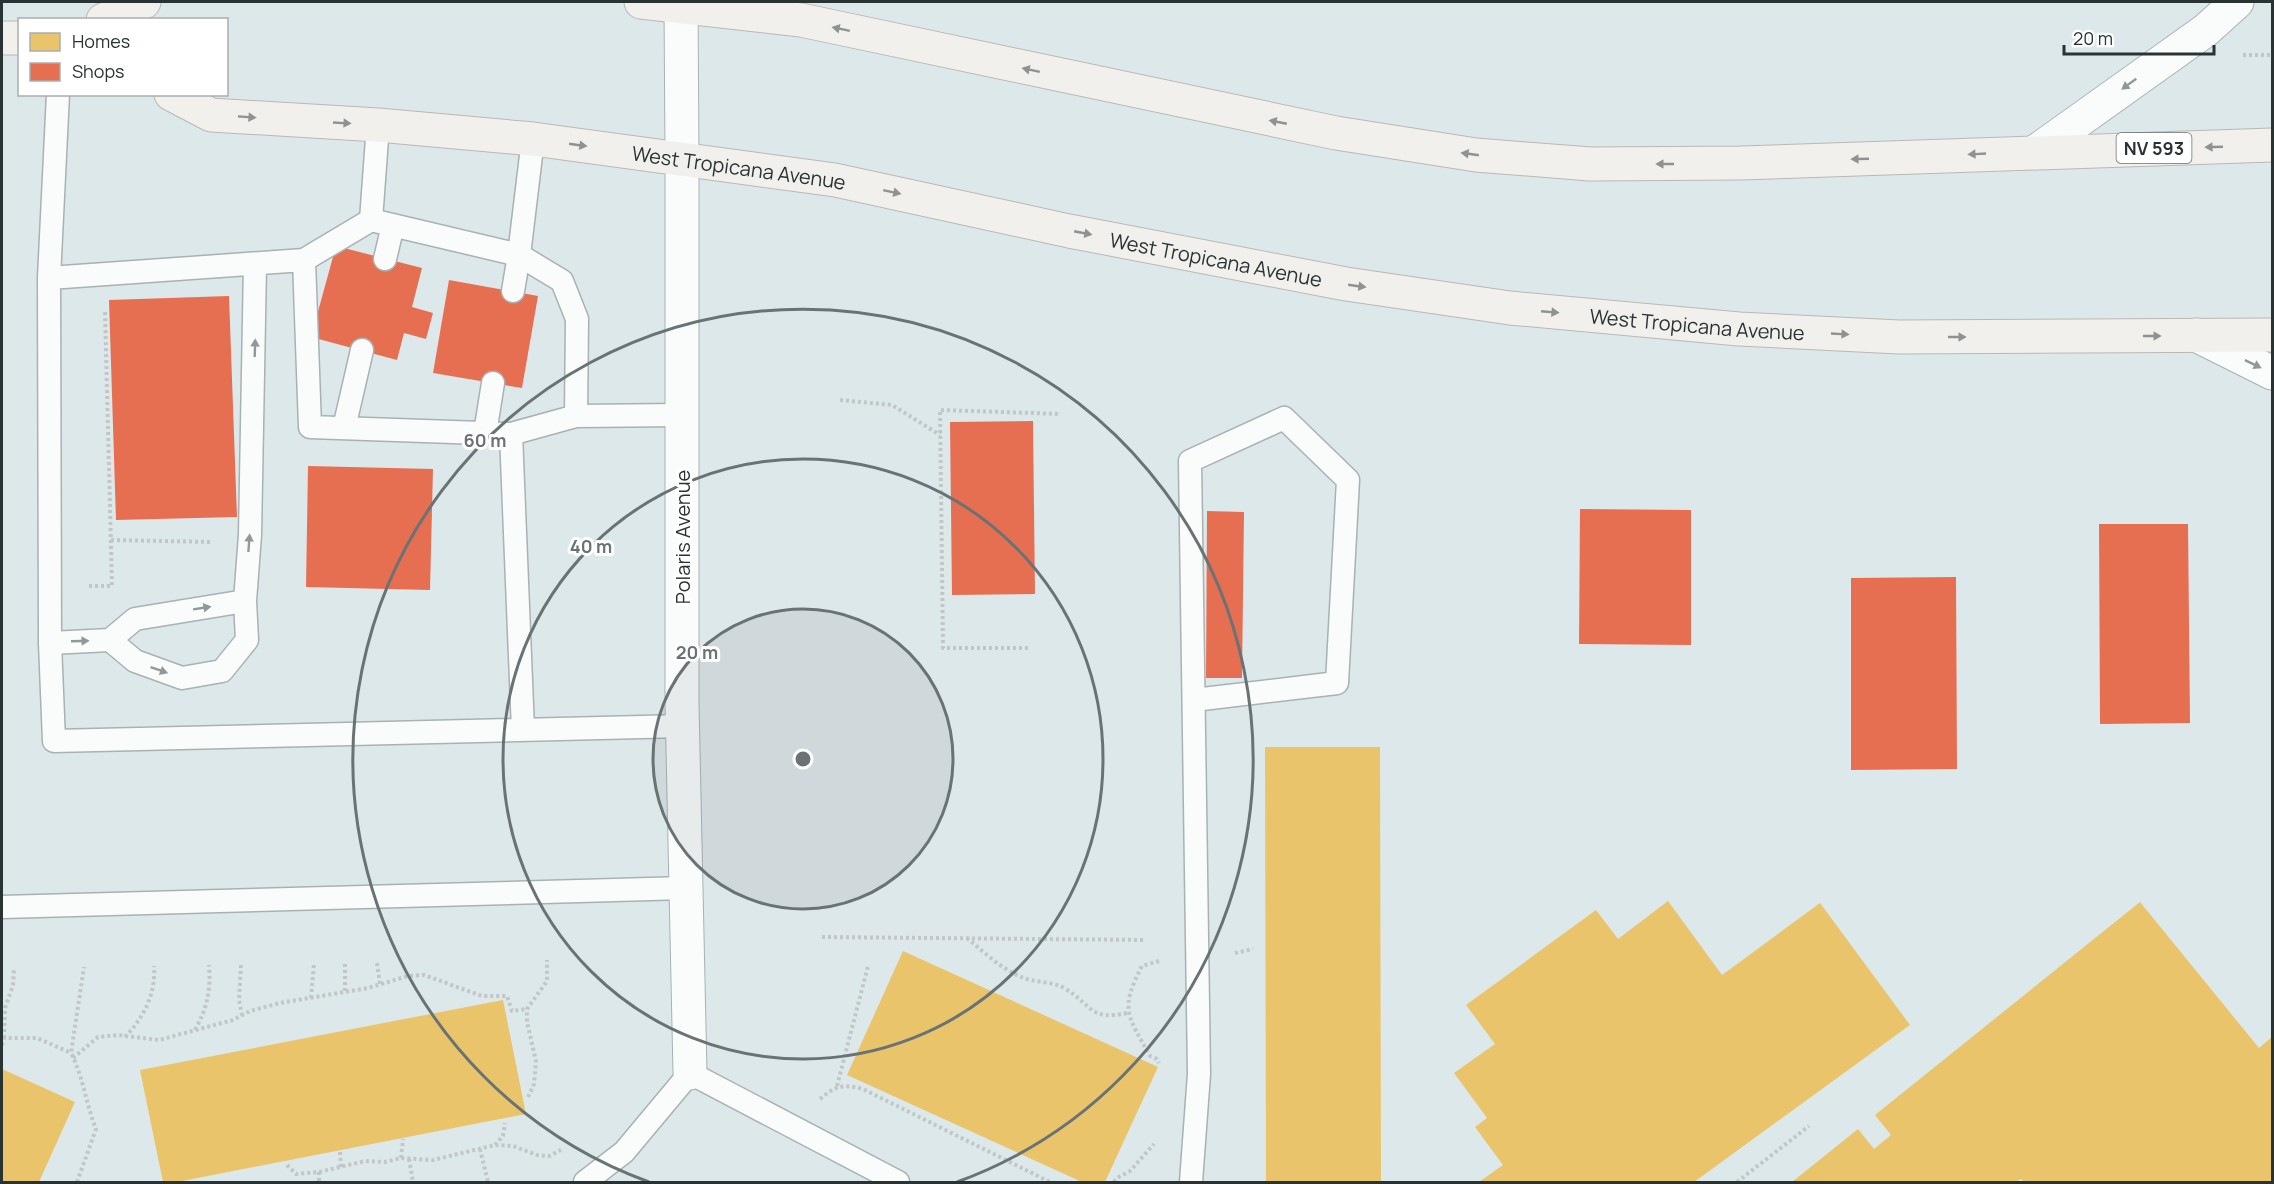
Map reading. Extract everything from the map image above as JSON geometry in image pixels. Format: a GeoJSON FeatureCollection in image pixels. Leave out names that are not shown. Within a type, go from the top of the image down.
{"type":"FeatureCollection","features":[{"type":"Feature","properties":{"kind":"main road"},"geometry":{"type":"LineString","coordinates":[[108,18],[144,2]]}},
{"type":"Feature","properties":{"kind":"main road"},"geometry":{"type":"LineString","coordinates":[[642,2],[681,4],[801,20],[1325,131],[1476,155],[1590,164],[1730,163],[2035,152]]}},
{"type":"Feature","properties":{"kind":"main road"},"geometry":{"type":"LineString","coordinates":[[2,38],[18,38]]}},
{"type":"Feature","properties":{"kind":"main road","name":"West Tropicana Avenue"},"geometry":{"type":"LineString","coordinates":[[175,96],[211,115],[378,125],[533,139],[835,180],[1069,231],[1346,284],[1510,308],[1739,329],[1899,337],[2272,335]]}},
{"type":"Feature","properties":{"kind":"main road","name":"NV 593"},"geometry":{"type":"LineString","coordinates":[[2035,152],[2272,145]]}},
{"type":"Feature","properties":{"kind":"street"},"geometry":{"type":"LineString","coordinates":[[2035,152],[2206,30],[2237,2]]}},
{"type":"Feature","properties":{"kind":"street","name":"Polaris Avenue"},"geometry":{"type":"LineString","coordinates":[[681,4],[683,726],[690,1073]]}},
{"type":"Feature","properties":{"kind":"street"},"geometry":{"type":"LineString","coordinates":[[2196,336],[2272,373]]}},
{"type":"Feature","properties":{"kind":"lane"},"geometry":{"type":"LineString","coordinates":[[58,96],[49,278],[50,643],[54,741],[683,726]]}},
{"type":"Feature","properties":{"kind":"lane"},"geometry":{"type":"LineString","coordinates":[[371,220],[378,125]]}},
{"type":"Feature","properties":{"kind":"lane"},"geometry":{"type":"LineString","coordinates":[[513,291],[533,139]]}},
{"type":"Feature","properties":{"kind":"lane"},"geometry":{"type":"LineString","coordinates":[[49,278],[304,260],[371,220],[519,255],[562,280],[577,319],[576,416]]}},
{"type":"Feature","properties":{"kind":"lane"},"geometry":{"type":"LineString","coordinates":[[385,259],[393,225]]}},
{"type":"Feature","properties":{"kind":"lane"},"geometry":{"type":"LineString","coordinates":[[304,260],[310,427],[511,434],[576,416],[682,415]]}},
{"type":"Feature","properties":{"kind":"lane"},"geometry":{"type":"LineString","coordinates":[[110,640],[135,661],[182,678],[222,671],[248,640],[245,601],[249,532],[255,264]]}},
{"type":"Feature","properties":{"kind":"lane"},"geometry":{"type":"LineString","coordinates":[[344,428],[362,350]]}},
{"type":"Feature","properties":{"kind":"lane"},"geometry":{"type":"LineString","coordinates":[[485,433],[493,383]]}},
{"type":"Feature","properties":{"kind":"lane"},"geometry":{"type":"LineString","coordinates":[[1191,1182],[1199,1074],[1190,461],[1284,418],[1348,480],[1337,682],[1194,700]]}},
{"type":"Feature","properties":{"kind":"lane"},"geometry":{"type":"LineString","coordinates":[[511,434],[523,730]]}},
{"type":"Feature","properties":{"kind":"lane"},"geometry":{"type":"LineString","coordinates":[[50,643],[110,640],[135,619],[245,601]]}},
{"type":"Feature","properties":{"kind":"lane"},"geometry":{"type":"LineString","coordinates":[[2,907],[686,888]]}},
{"type":"Feature","properties":{"kind":"lane"},"geometry":{"type":"LineString","coordinates":[[585,1182],[624,1152],[690,1073],[898,1182]]}},
{"type":"Feature","properties":{"kind":"path"},"geometry":{"type":"LineString","coordinates":[[2239,56],[2272,55]]}},
{"type":"Feature","properties":{"kind":"path"},"geometry":{"type":"LineString","coordinates":[[50,587],[112,586],[105,306]]}},
{"type":"Feature","properties":{"kind":"path"},"geometry":{"type":"LineString","coordinates":[[840,400],[892,405],[940,435]]}},
{"type":"Feature","properties":{"kind":"path"},"geometry":{"type":"LineString","coordinates":[[1028,648],[943,648],[940,410],[1061,414]]}},
{"type":"Feature","properties":{"kind":"path"},"geometry":{"type":"LineString","coordinates":[[111,540],[214,542],[249,532]]}},
{"type":"Feature","properties":{"kind":"path"},"geometry":{"type":"LineString","coordinates":[[822,937],[1146,940]]}},
{"type":"Feature","properties":{"kind":"path"},"geometry":{"type":"LineString","coordinates":[[966,938],[1005,968],[1023,978],[1063,987],[1093,1013],[1112,1016],[1128,1013]]}},
{"type":"Feature","properties":{"kind":"path"},"geometry":{"type":"LineString","coordinates":[[1160,1066],[1157,1059],[1150,1056],[1128,1013],[1127,1006],[1132,986],[1142,966],[1157,961],[1197,959]]}},
{"type":"Feature","properties":{"kind":"path"},"geometry":{"type":"LineString","coordinates":[[528,1097],[534,1084],[536,1061],[527,1022],[527,1009],[547,981],[547,960]]}},
{"type":"Feature","properties":{"kind":"path"},"geometry":{"type":"LineString","coordinates":[[377,963],[380,984]]}},
{"type":"Feature","properties":{"kind":"path"},"geometry":{"type":"LineString","coordinates":[[311,998],[314,964]]}},
{"type":"Feature","properties":{"kind":"path"},"geometry":{"type":"LineString","coordinates":[[345,964],[345,992]]}},
{"type":"Feature","properties":{"kind":"path"},"geometry":{"type":"LineString","coordinates":[[194,1030],[205,1012],[210,995],[209,965]]}},
{"type":"Feature","properties":{"kind":"path"},"geometry":{"type":"LineString","coordinates":[[241,965],[239,1000],[242,1015]]}},
{"type":"Feature","properties":{"kind":"path"},"geometry":{"type":"LineString","coordinates":[[124,1037],[139,1023],[147,1008],[152,991],[154,966]]}},
{"type":"Feature","properties":{"kind":"path"},"geometry":{"type":"LineString","coordinates":[[836,1087],[868,966]]}},
{"type":"Feature","properties":{"kind":"path"},"geometry":{"type":"LineString","coordinates":[[70,1053],[79,1010],[84,967]]}},
{"type":"Feature","properties":{"kind":"path"},"geometry":{"type":"LineString","coordinates":[[2,1045],[4,1038],[3,1007],[13,986],[14,968]]}},
{"type":"Feature","properties":{"kind":"path"},"geometry":{"type":"LineString","coordinates":[[73,1058],[98,1037],[159,1040],[280,1003],[424,975],[482,996],[507,996],[512,1011],[527,1009]]}},
{"type":"Feature","properties":{"kind":"path"},"geometry":{"type":"LineString","coordinates":[[4,1038],[37,1038],[70,1053],[78,1065],[87,1107],[96,1129],[77,1182]]}},
{"type":"Feature","properties":{"kind":"path"},"geometry":{"type":"LineString","coordinates":[[811,1097],[819,1100],[844,1084],[863,1089],[1050,1182]]}},
{"type":"Feature","properties":{"kind":"path"},"geometry":{"type":"LineString","coordinates":[[495,1145],[503,1136],[506,1123]]}},
{"type":"Feature","properties":{"kind":"path"},"geometry":{"type":"LineString","coordinates":[[1737,1182],[1809,1126]]}},
{"type":"Feature","properties":{"kind":"path"},"geometry":{"type":"LineString","coordinates":[[401,1158],[404,1139]]}},
{"type":"Feature","properties":{"kind":"path"},"geometry":{"type":"LineString","coordinates":[[1114,1182],[1130,1171],[1158,1140]]}},
{"type":"Feature","properties":{"kind":"path"},"geometry":{"type":"LineString","coordinates":[[287,1165],[296,1173],[319,1172],[365,1161],[385,1162],[401,1158],[433,1160],[495,1145],[513,1146],[537,1155],[549,1156],[567,1147]]}},
{"type":"Feature","properties":{"kind":"path"},"geometry":{"type":"LineString","coordinates":[[480,1149],[488,1182]]}},
{"type":"Feature","properties":{"kind":"path"},"geometry":{"type":"LineString","coordinates":[[340,1152],[341,1168]]}},
{"type":"Feature","properties":{"kind":"path"},"geometry":{"type":"LineString","coordinates":[[409,1159],[412,1182]]}},
{"type":"Feature","properties":{"kind":"path"},"geometry":{"type":"LineString","coordinates":[[319,1172],[319,1182]]}},
{"type":"Feature","properties":{"kind":"building: Homes"},"geometry":{"type":"Polygon","coordinates":[[[1265,747],[1380,747],[1381,1182],[1266,1182],[1265,747]]]}},
{"type":"Feature","properties":{"kind":"building: Homes"},"geometry":{"type":"Polygon","coordinates":[[[1668,901],[1722,975],[1820,903],[1910,1025],[1694,1182],[1479,1182],[1503,1165],[1475,1127],[1487,1118],[1454,1073],[1495,1044],[1466,1005],[1596,910],[1618,939],[1668,901]]]}},
{"type":"Feature","properties":{"kind":"building: Homes"},"geometry":{"type":"Polygon","coordinates":[[[2140,902],[2259,1048],[2272,1037],[2272,1182],[2024,1182],[2021,1179],[2016,1182],[1792,1182],[1858,1129],[1874,1149],[1891,1135],[1875,1115],[2140,902]]]}},
{"type":"Feature","properties":{"kind":"building: Homes"},"geometry":{"type":"Polygon","coordinates":[[[903,951],[1158,1067],[1105,1182],[1082,1182],[847,1075],[903,951]]]}},
{"type":"Feature","properties":{"kind":"building: Homes"},"geometry":{"type":"Polygon","coordinates":[[[503,1000],[526,1114],[177,1182],[163,1182],[140,1070],[503,1000]]]}},
{"type":"Feature","properties":{"kind":"building: Homes"},"geometry":{"type":"Polygon","coordinates":[[[2,1069],[75,1102],[39,1182],[2,1182],[2,1069]]]}},
{"type":"Feature","properties":{"kind":"building: Shops"},"geometry":{"type":"Polygon","coordinates":[[[336,246],[422,268],[412,307],[433,313],[426,339],[404,333],[397,360],[311,337],[336,246]]]}},
{"type":"Feature","properties":{"kind":"building: Shops"},"geometry":{"type":"Polygon","coordinates":[[[449,280],[538,296],[522,388],[433,373],[449,280]]]}},
{"type":"Feature","properties":{"kind":"building: Shops"},"geometry":{"type":"Polygon","coordinates":[[[229,296],[237,517],[116,520],[109,300],[229,296]]]}},
{"type":"Feature","properties":{"kind":"building: Shops"},"geometry":{"type":"Polygon","coordinates":[[[1033,421],[1035,594],[952,595],[950,422],[1033,421]]]}},
{"type":"Feature","properties":{"kind":"building: Shops"},"geometry":{"type":"Polygon","coordinates":[[[308,466],[433,469],[430,590],[306,587],[308,466]]]}},
{"type":"Feature","properties":{"kind":"building: Shops"},"geometry":{"type":"Polygon","coordinates":[[[1580,509],[1691,510],[1691,645],[1579,644],[1580,509]]]}},
{"type":"Feature","properties":{"kind":"building: Shops"},"geometry":{"type":"Polygon","coordinates":[[[1207,511],[1244,512],[1242,678],[1206,678],[1207,511]]]}},
{"type":"Feature","properties":{"kind":"building: Shops"},"geometry":{"type":"Polygon","coordinates":[[[2099,524],[2188,524],[2190,723],[2100,724],[2099,524]]]}},
{"type":"Feature","properties":{"kind":"building: Shops"},"geometry":{"type":"Polygon","coordinates":[[[1956,577],[1957,769],[1851,770],[1851,578],[1956,577]]]}}]}
